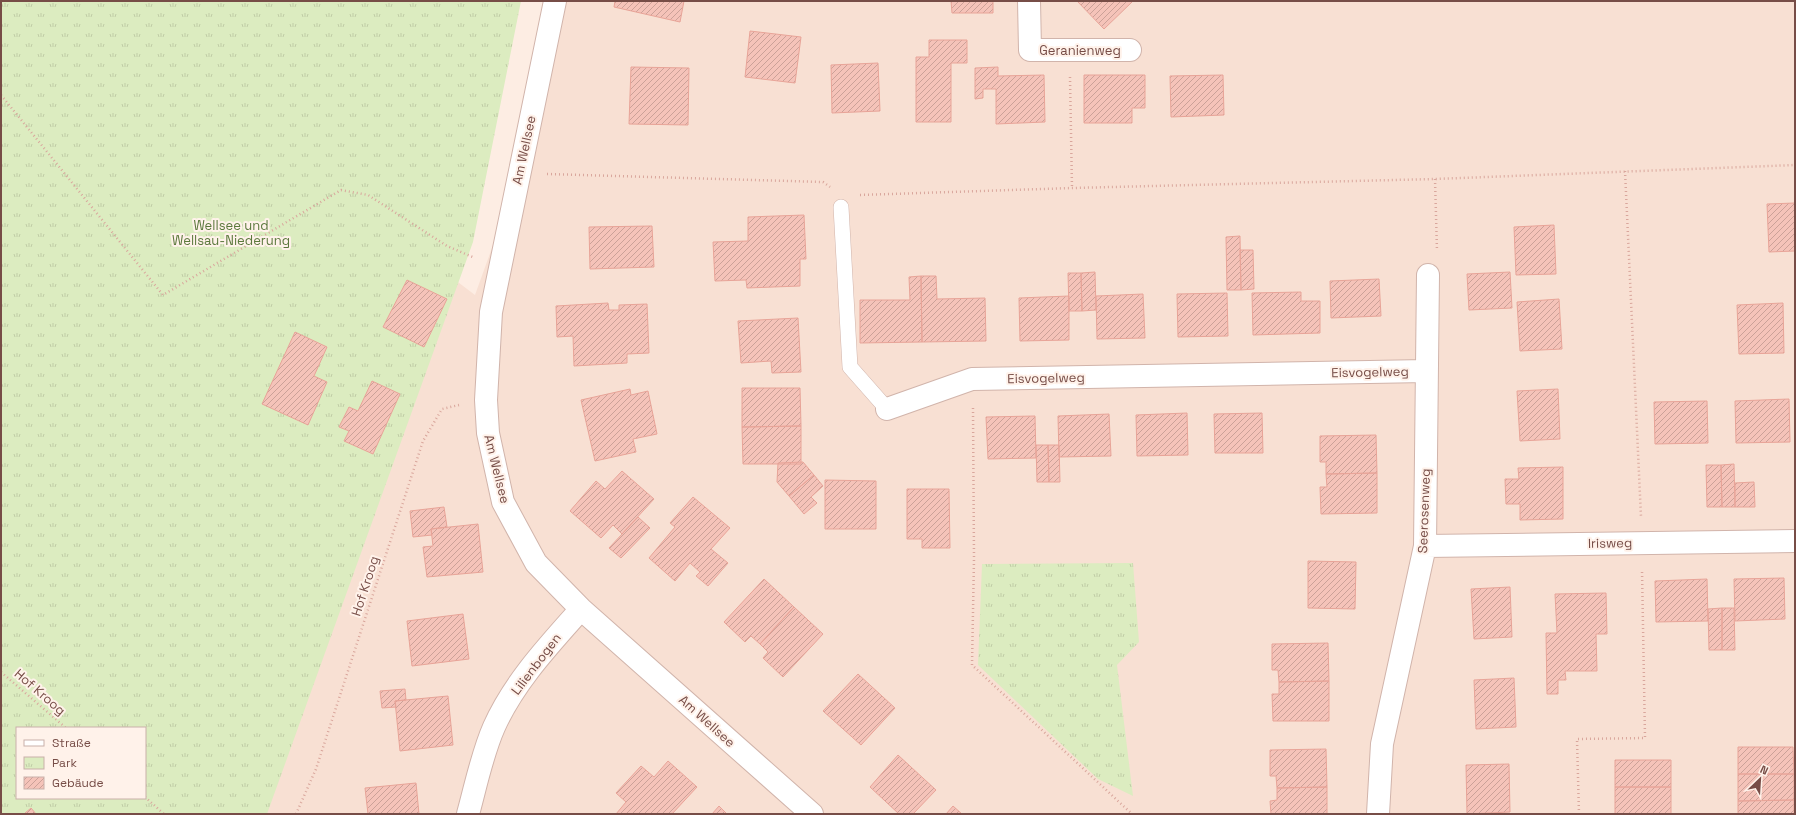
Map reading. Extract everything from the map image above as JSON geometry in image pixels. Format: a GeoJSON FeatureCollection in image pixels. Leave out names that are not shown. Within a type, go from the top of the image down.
{"type":"FeatureCollection","features":[{"type":"Feature","properties":{"kind":"street","name":"Am Wellsee"},"geometry":{"type":"LineString","coordinates":[[555,1],[491,312],[486,400],[488,434],[503,502],[536,563],[581,609],[812,814]]}},
{"type":"Feature","properties":{"kind":"street","name":"Geranienweg"},"geometry":{"type":"LineString","coordinates":[[1029,1],[1030,50],[1130,50]]}},
{"type":"Feature","properties":{"kind":"street","name":"Seerosenweg"},"geometry":{"type":"LineString","coordinates":[[1378,814],[1382,744],[1425,546],[1428,275]]}},
{"type":"Feature","properties":{"kind":"street","name":"Eisvogelweg"},"geometry":{"type":"LineString","coordinates":[[887,409],[972,379],[1426,371]]}},
{"type":"Feature","properties":{"kind":"street","name":"Irisweg"},"geometry":{"type":"LineString","coordinates":[[1425,546],[1795,541]]}},
{"type":"Feature","properties":{"kind":"street","name":"Lilienbogen"},"geometry":{"type":"LineString","coordinates":[[468,814],[494,727],[519,683],[551,642],[581,609]]}},
{"type":"Feature","properties":{"kind":"lane","name":"Eisvogelweg"},"geometry":{"type":"LineString","coordinates":[[841,207],[850,367],[887,409]]}},
{"type":"Feature","properties":{"kind":"path"},"geometry":{"type":"LineString","coordinates":[[1070,51],[1072,188]]}},
{"type":"Feature","properties":{"kind":"path"},"geometry":{"type":"LineString","coordinates":[[1,95],[163,295],[341,190],[368,195],[447,246],[499,268]]}},
{"type":"Feature","properties":{"kind":"path"},"geometry":{"type":"LineString","coordinates":[[857,195],[1435,179],[1795,165]]}},
{"type":"Feature","properties":{"kind":"path"},"geometry":{"type":"LineString","coordinates":[[519,173],[823,182],[835,191]]}},
{"type":"Feature","properties":{"kind":"path"},"geometry":{"type":"LineString","coordinates":[[1428,275],[1438,270],[1435,179]]}},
{"type":"Feature","properties":{"kind":"path"},"geometry":{"type":"LineString","coordinates":[[972,379],[974,514],[972,665],[1132,814]]}},
{"type":"Feature","properties":{"kind":"path","name":"Hof Kroog"},"geometry":{"type":"LineString","coordinates":[[296,814],[316,769],[423,441],[442,409],[486,400]]}},
{"type":"Feature","properties":{"kind":"path","name":"Hof Kroog"},"geometry":{"type":"LineString","coordinates":[[1,672],[65,727]]}},
{"type":"Feature","properties":{"kind":"path"},"geometry":{"type":"LineString","coordinates":[[146,798],[164,814]]}},
{"type":"Feature","properties":{"kind":"shaded area"},"geometry":{"type":"Polygon","coordinates":[[[555,1],[1795,1],[1795,814],[1,814],[1,121],[347,198],[475,295],[519,173],[555,1]]]}},
{"type":"Feature","properties":{"kind":"green space","name":"Wellsee und Wellsau-Niederung"},"geometry":{"type":"Polygon","coordinates":[[[1,1],[521,1],[473,242],[267,814],[1,814],[1,1]]]}},
{"type":"Feature","properties":{"kind":"green space"},"geometry":{"type":"Polygon","coordinates":[[[1133,563],[1139,642],[1117,665],[1133,796],[1098,779],[978,665],[982,564],[1133,563]]]}},
{"type":"Feature","properties":{"kind":"building"},"geometry":{"type":"Polygon","coordinates":[[[615,1],[684,1],[680,22],[614,7],[615,1]]]}},
{"type":"Feature","properties":{"kind":"building"},"geometry":{"type":"Polygon","coordinates":[[[951,1],[993,1],[993,13],[952,13],[951,1]]]}},
{"type":"Feature","properties":{"kind":"building"},"geometry":{"type":"Polygon","coordinates":[[[1077,1],[1133,1],[1104,29],[1077,1]]]}},
{"type":"Feature","properties":{"kind":"building"},"geometry":{"type":"Polygon","coordinates":[[[750,31],[801,37],[795,83],[745,77],[750,31]]]}},
{"type":"Feature","properties":{"kind":"building"},"geometry":{"type":"Polygon","coordinates":[[[929,40],[967,40],[967,63],[951,63],[951,122],[916,122],[916,57],[929,57],[929,40]]]}},
{"type":"Feature","properties":{"kind":"building"},"geometry":{"type":"Polygon","coordinates":[[[878,63],[880,111],[832,113],[831,65],[878,63]]]}},
{"type":"Feature","properties":{"kind":"building"},"geometry":{"type":"Polygon","coordinates":[[[631,67],[689,68],[688,125],[629,124],[631,67]]]}},
{"type":"Feature","properties":{"kind":"building"},"geometry":{"type":"Polygon","coordinates":[[[998,67],[998,76],[1044,75],[1045,122],[996,124],[996,89],[983,89],[983,98],[975,99],[975,68],[998,67]]]}},
{"type":"Feature","properties":{"kind":"building"},"geometry":{"type":"Polygon","coordinates":[[[1084,75],[1145,75],[1145,108],[1132,108],[1132,123],[1084,123],[1084,75]]]}},
{"type":"Feature","properties":{"kind":"building"},"geometry":{"type":"Polygon","coordinates":[[[1223,75],[1224,115],[1171,117],[1170,76],[1223,75]]]}},
{"type":"Feature","properties":{"kind":"building"},"geometry":{"type":"Polygon","coordinates":[[[1795,203],[1795,251],[1769,252],[1767,204],[1795,203]]]}},
{"type":"Feature","properties":{"kind":"building"},"geometry":{"type":"Polygon","coordinates":[[[804,215],[806,259],[800,259],[800,286],[747,288],[746,280],[715,281],[713,242],[748,241],[748,217],[804,215]]]}},
{"type":"Feature","properties":{"kind":"building"},"geometry":{"type":"Polygon","coordinates":[[[1554,225],[1556,274],[1516,275],[1514,227],[1554,225]]]}},
{"type":"Feature","properties":{"kind":"building"},"geometry":{"type":"Polygon","coordinates":[[[652,226],[654,267],[590,269],[589,227],[652,226]]]}},
{"type":"Feature","properties":{"kind":"building"},"geometry":{"type":"Polygon","coordinates":[[[1240,236],[1241,290],[1227,290],[1226,237],[1240,236]]]}},
{"type":"Feature","properties":{"kind":"building"},"geometry":{"type":"Polygon","coordinates":[[[1240,250],[1253,250],[1254,289],[1241,290],[1240,250]]]}},
{"type":"Feature","properties":{"kind":"building"},"geometry":{"type":"Polygon","coordinates":[[[1095,272],[1096,310],[1082,311],[1081,273],[1095,272]]]}},
{"type":"Feature","properties":{"kind":"building"},"geometry":{"type":"Polygon","coordinates":[[[1510,272],[1512,308],[1469,310],[1467,274],[1510,272]]]}},
{"type":"Feature","properties":{"kind":"building"},"geometry":{"type":"Polygon","coordinates":[[[1068,273],[1081,273],[1082,311],[1069,311],[1068,273]]]}},
{"type":"Feature","properties":{"kind":"building"},"geometry":{"type":"Polygon","coordinates":[[[921,276],[936,276],[937,299],[985,298],[986,341],[922,342],[921,276]]]}},
{"type":"Feature","properties":{"kind":"building"},"geometry":{"type":"Polygon","coordinates":[[[921,276],[922,342],[860,343],[860,300],[910,300],[909,277],[921,276]]]}},
{"type":"Feature","properties":{"kind":"building"},"geometry":{"type":"Polygon","coordinates":[[[1379,279],[1381,316],[1331,318],[1330,281],[1379,279]]]}},
{"type":"Feature","properties":{"kind":"building"},"geometry":{"type":"Polygon","coordinates":[[[407,280],[447,299],[424,347],[383,327],[407,280]]]}},
{"type":"Feature","properties":{"kind":"building"},"geometry":{"type":"Polygon","coordinates":[[[1301,292],[1301,301],[1320,301],[1320,333],[1253,335],[1252,293],[1301,292]]]}},
{"type":"Feature","properties":{"kind":"building"},"geometry":{"type":"Polygon","coordinates":[[[1227,293],[1228,336],[1178,337],[1177,294],[1227,293]]]}},
{"type":"Feature","properties":{"kind":"building"},"geometry":{"type":"Polygon","coordinates":[[[1143,294],[1145,338],[1097,339],[1096,296],[1143,294]]]}},
{"type":"Feature","properties":{"kind":"building"},"geometry":{"type":"Polygon","coordinates":[[[1069,296],[1069,340],[1020,341],[1019,298],[1069,296]]]}},
{"type":"Feature","properties":{"kind":"building"},"geometry":{"type":"Polygon","coordinates":[[[1559,299],[1562,349],[1520,351],[1517,302],[1559,299]]]}},
{"type":"Feature","properties":{"kind":"building"},"geometry":{"type":"Polygon","coordinates":[[[608,303],[609,310],[619,310],[619,305],[647,304],[649,353],[627,354],[627,363],[574,366],[573,336],[557,337],[556,306],[608,303]]]}},
{"type":"Feature","properties":{"kind":"building"},"geometry":{"type":"Polygon","coordinates":[[[1783,303],[1784,353],[1739,354],[1737,305],[1783,303]]]}},
{"type":"Feature","properties":{"kind":"building"},"geometry":{"type":"Polygon","coordinates":[[[798,318],[801,372],[772,373],[771,361],[741,363],[738,321],[798,318]]]}},
{"type":"Feature","properties":{"kind":"building"},"geometry":{"type":"Polygon","coordinates":[[[295,332],[327,347],[314,376],[327,382],[308,425],[262,404],[295,332]]]}},
{"type":"Feature","properties":{"kind":"building"},"geometry":{"type":"Polygon","coordinates":[[[372,381],[400,394],[373,454],[344,441],[349,431],[339,427],[349,407],[358,411],[372,381]]]}},
{"type":"Feature","properties":{"kind":"building"},"geometry":{"type":"Polygon","coordinates":[[[742,388],[800,388],[801,426],[742,427],[742,388]]]}},
{"type":"Feature","properties":{"kind":"building"},"geometry":{"type":"Polygon","coordinates":[[[630,389],[631,395],[648,391],[657,434],[633,439],[636,452],[595,461],[581,400],[630,389]]]}},
{"type":"Feature","properties":{"kind":"building"},"geometry":{"type":"Polygon","coordinates":[[[1558,389],[1560,439],[1520,441],[1517,391],[1558,389]]]}},
{"type":"Feature","properties":{"kind":"building"},"geometry":{"type":"Polygon","coordinates":[[[1789,399],[1790,442],[1736,443],[1735,401],[1789,399]]]}},
{"type":"Feature","properties":{"kind":"building"},"geometry":{"type":"Polygon","coordinates":[[[1707,401],[1708,443],[1655,444],[1654,402],[1707,401]]]}},
{"type":"Feature","properties":{"kind":"building"},"geometry":{"type":"Polygon","coordinates":[[[1187,413],[1188,455],[1137,456],[1136,415],[1187,413]]]}},
{"type":"Feature","properties":{"kind":"building"},"geometry":{"type":"Polygon","coordinates":[[[1262,413],[1263,453],[1215,453],[1214,414],[1262,413]]]}},
{"type":"Feature","properties":{"kind":"building"},"geometry":{"type":"Polygon","coordinates":[[[1109,414],[1111,456],[1059,457],[1058,416],[1109,414]]]}},
{"type":"Feature","properties":{"kind":"building"},"geometry":{"type":"Polygon","coordinates":[[[1035,416],[1036,458],[988,459],[986,417],[1035,416]]]}},
{"type":"Feature","properties":{"kind":"building"},"geometry":{"type":"Polygon","coordinates":[[[801,426],[801,464],[743,464],[742,427],[801,426]]]}},
{"type":"Feature","properties":{"kind":"building"},"geometry":{"type":"Polygon","coordinates":[[[1376,435],[1377,473],[1326,474],[1326,462],[1320,462],[1320,436],[1376,435]]]}},
{"type":"Feature","properties":{"kind":"building"},"geometry":{"type":"Polygon","coordinates":[[[1036,445],[1048,445],[1049,482],[1037,482],[1036,445]]]}},
{"type":"Feature","properties":{"kind":"building"},"geometry":{"type":"Polygon","coordinates":[[[1048,445],[1059,445],[1060,482],[1049,482],[1048,445]]]}},
{"type":"Feature","properties":{"kind":"building"},"geometry":{"type":"Polygon","coordinates":[[[803,462],[814,475],[789,496],[777,482],[778,463],[803,462]]]}},
{"type":"Feature","properties":{"kind":"building"},"geometry":{"type":"Polygon","coordinates":[[[1734,464],[1735,507],[1722,507],[1721,465],[1734,464]]]}},
{"type":"Feature","properties":{"kind":"building"},"geometry":{"type":"Polygon","coordinates":[[[1706,465],[1721,465],[1722,507],[1707,507],[1706,465]]]}},
{"type":"Feature","properties":{"kind":"building"},"geometry":{"type":"Polygon","coordinates":[[[1563,467],[1563,519],[1520,520],[1520,504],[1506,504],[1505,479],[1519,479],[1518,468],[1563,467]]]}},
{"type":"Feature","properties":{"kind":"building"},"geometry":{"type":"Polygon","coordinates":[[[622,471],[654,499],[622,534],[613,525],[601,538],[570,511],[596,481],[605,489],[622,471]]]}},
{"type":"Feature","properties":{"kind":"building"},"geometry":{"type":"Polygon","coordinates":[[[1377,473],[1377,513],[1321,514],[1320,487],[1327,487],[1326,474],[1377,473]]]}},
{"type":"Feature","properties":{"kind":"building"},"geometry":{"type":"Polygon","coordinates":[[[814,475],[823,486],[811,497],[817,503],[804,514],[789,496],[814,475]]]}},
{"type":"Feature","properties":{"kind":"building"},"geometry":{"type":"Polygon","coordinates":[[[825,480],[876,481],[876,529],[825,529],[825,480]]]}},
{"type":"Feature","properties":{"kind":"building"},"geometry":{"type":"Polygon","coordinates":[[[1754,482],[1755,507],[1735,507],[1735,483],[1754,482]]]}},
{"type":"Feature","properties":{"kind":"building"},"geometry":{"type":"Polygon","coordinates":[[[907,489],[949,489],[950,548],[922,548],[922,539],[907,539],[907,489]]]}},
{"type":"Feature","properties":{"kind":"building"},"geometry":{"type":"Polygon","coordinates":[[[693,497],[730,528],[711,549],[728,563],[708,586],[696,576],[700,572],[690,563],[675,581],[649,558],[675,527],[670,523],[693,497]]]}},
{"type":"Feature","properties":{"kind":"building"},"geometry":{"type":"Polygon","coordinates":[[[444,507],[447,527],[431,529],[432,535],[413,537],[410,511],[444,507]]]}},
{"type":"Feature","properties":{"kind":"building"},"geometry":{"type":"Polygon","coordinates":[[[638,517],[650,528],[621,558],[609,548],[638,517]]]}},
{"type":"Feature","properties":{"kind":"building"},"geometry":{"type":"Polygon","coordinates":[[[478,524],[483,572],[427,577],[423,547],[433,546],[431,529],[478,524]]]}},
{"type":"Feature","properties":{"kind":"building"},"geometry":{"type":"Polygon","coordinates":[[[1308,561],[1356,562],[1355,609],[1308,608],[1308,561]]]}},
{"type":"Feature","properties":{"kind":"building"},"geometry":{"type":"Polygon","coordinates":[[[1784,578],[1785,619],[1735,621],[1734,579],[1784,578]]]}},
{"type":"Feature","properties":{"kind":"building"},"geometry":{"type":"Polygon","coordinates":[[[764,579],[794,607],[760,644],[751,636],[745,642],[724,622],[764,579]]]}},
{"type":"Feature","properties":{"kind":"building"},"geometry":{"type":"Polygon","coordinates":[[[1707,579],[1708,621],[1656,622],[1655,581],[1707,579]]]}},
{"type":"Feature","properties":{"kind":"building"},"geometry":{"type":"Polygon","coordinates":[[[1510,587],[1512,637],[1474,639],[1471,589],[1510,587]]]}},
{"type":"Feature","properties":{"kind":"building"},"geometry":{"type":"Polygon","coordinates":[[[1606,593],[1607,634],[1596,634],[1597,671],[1565,671],[1566,680],[1558,680],[1558,694],[1547,694],[1546,633],[1557,633],[1555,594],[1606,593]]]}},
{"type":"Feature","properties":{"kind":"building"},"geometry":{"type":"Polygon","coordinates":[[[794,607],[823,634],[783,677],[763,658],[768,652],[760,644],[794,607]]]}},
{"type":"Feature","properties":{"kind":"building"},"geometry":{"type":"Polygon","coordinates":[[[1722,608],[1734,608],[1735,650],[1722,650],[1722,608]]]}},
{"type":"Feature","properties":{"kind":"building"},"geometry":{"type":"Polygon","coordinates":[[[1722,608],[1722,650],[1709,650],[1708,609],[1722,608]]]}},
{"type":"Feature","properties":{"kind":"building"},"geometry":{"type":"Polygon","coordinates":[[[463,614],[469,659],[412,666],[407,621],[463,614]]]}},
{"type":"Feature","properties":{"kind":"building"},"geometry":{"type":"Polygon","coordinates":[[[1328,643],[1329,681],[1279,682],[1278,670],[1272,670],[1272,644],[1328,643]]]}},
{"type":"Feature","properties":{"kind":"building"},"geometry":{"type":"Polygon","coordinates":[[[858,674],[895,708],[861,745],[823,711],[858,674]]]}},
{"type":"Feature","properties":{"kind":"building"},"geometry":{"type":"Polygon","coordinates":[[[1514,678],[1516,727],[1476,729],[1474,680],[1514,678]]]}},
{"type":"Feature","properties":{"kind":"building"},"geometry":{"type":"Polygon","coordinates":[[[1329,681],[1329,721],[1273,721],[1272,694],[1279,694],[1279,682],[1329,681]]]}},
{"type":"Feature","properties":{"kind":"building"},"geometry":{"type":"Polygon","coordinates":[[[405,689],[406,700],[395,701],[396,707],[382,708],[380,691],[405,689]]]}},
{"type":"Feature","properties":{"kind":"building"},"geometry":{"type":"Polygon","coordinates":[[[448,696],[453,745],[400,751],[395,701],[448,696]]]}},
{"type":"Feature","properties":{"kind":"building"},"geometry":{"type":"Polygon","coordinates":[[[1738,747],[1793,747],[1794,774],[1738,774],[1738,747]]]}},
{"type":"Feature","properties":{"kind":"building"},"geometry":{"type":"Polygon","coordinates":[[[1326,749],[1327,787],[1277,788],[1276,776],[1270,776],[1270,750],[1326,749]]]}},
{"type":"Feature","properties":{"kind":"building"},"geometry":{"type":"Polygon","coordinates":[[[898,755],[936,790],[913,814],[899,814],[870,787],[898,755]]]}},
{"type":"Feature","properties":{"kind":"building"},"geometry":{"type":"Polygon","coordinates":[[[1615,760],[1671,760],[1671,787],[1615,787],[1615,760]]]}},
{"type":"Feature","properties":{"kind":"building"},"geometry":{"type":"Polygon","coordinates":[[[668,761],[697,787],[672,814],[616,814],[626,802],[616,793],[641,766],[654,777],[668,761]]]}},
{"type":"Feature","properties":{"kind":"building"},"geometry":{"type":"Polygon","coordinates":[[[1509,764],[1510,812],[1467,814],[1466,765],[1509,764]]]}},
{"type":"Feature","properties":{"kind":"building"},"geometry":{"type":"Polygon","coordinates":[[[1738,774],[1794,774],[1794,800],[1738,801],[1738,774]]]}},
{"type":"Feature","properties":{"kind":"building"},"geometry":{"type":"Polygon","coordinates":[[[416,783],[419,814],[368,814],[365,788],[416,783]]]}},
{"type":"Feature","properties":{"kind":"building"},"geometry":{"type":"Polygon","coordinates":[[[1327,787],[1327,814],[1271,814],[1270,801],[1277,800],[1277,788],[1327,787]]]}},
{"type":"Feature","properties":{"kind":"building"},"geometry":{"type":"Polygon","coordinates":[[[1615,787],[1671,787],[1671,814],[1615,814],[1615,787]]]}},
{"type":"Feature","properties":{"kind":"building"},"geometry":{"type":"Polygon","coordinates":[[[1794,800],[1794,814],[1738,814],[1738,801],[1794,800]]]}},
{"type":"Feature","properties":{"kind":"building"},"geometry":{"type":"Polygon","coordinates":[[[719,806],[727,814],[712,814],[719,806]]]}},
{"type":"Feature","properties":{"kind":"building"},"geometry":{"type":"Polygon","coordinates":[[[953,806],[962,814],[946,814],[953,806]]]}},
{"type":"Feature","properties":{"kind":"building"},"geometry":{"type":"Polygon","coordinates":[[[31,808],[36,814],[24,814],[31,808]]]}}]}
